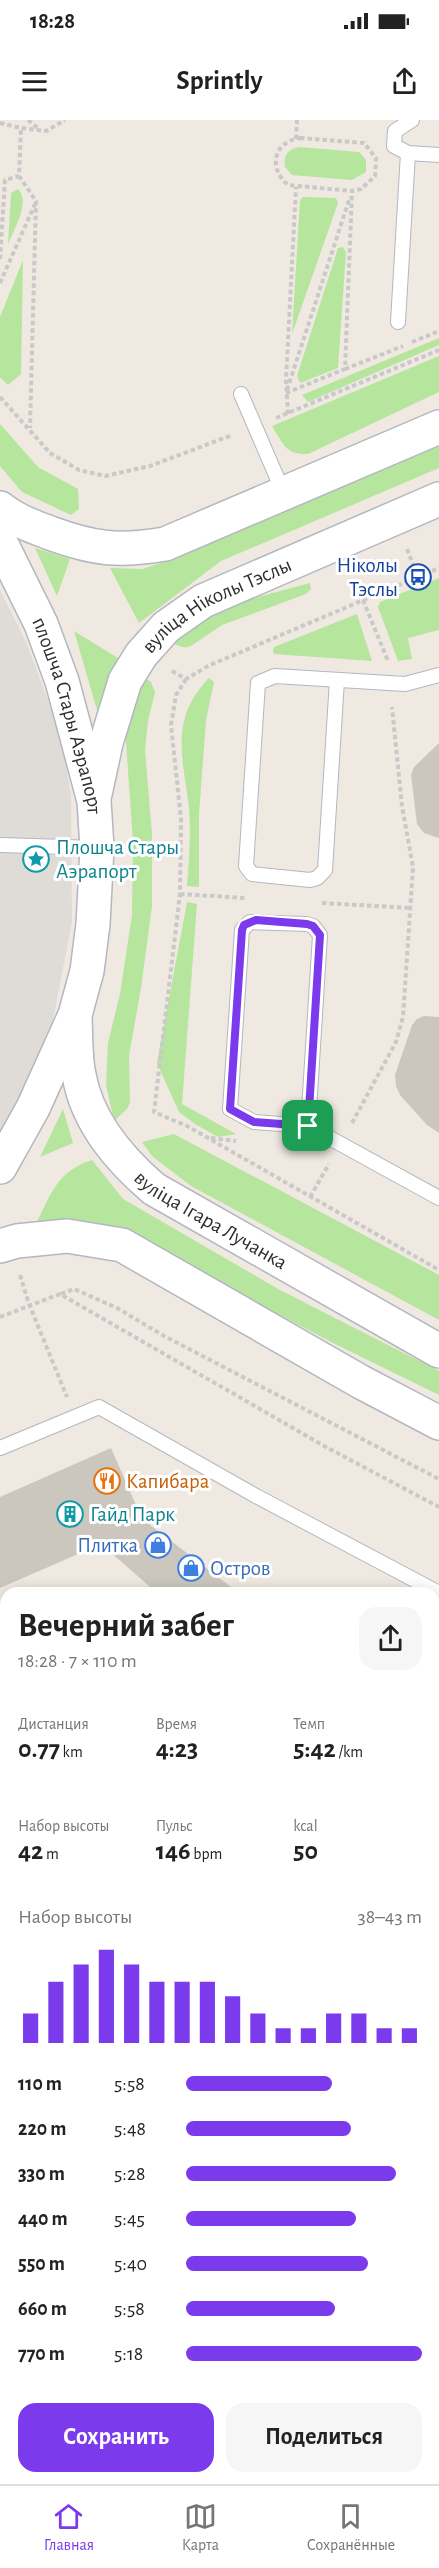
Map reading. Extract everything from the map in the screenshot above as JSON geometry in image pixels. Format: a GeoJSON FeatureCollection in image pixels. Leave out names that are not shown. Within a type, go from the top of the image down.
{"type":"FeatureCollection","features":[{"type":"Feature","properties":{"kind":"main road"},"geometry":{"type":"LineString","coordinates":[[0,508],[15,520],[84,545],[135,549],[165,544],[439,427]]}},
{"type":"Feature","properties":{"kind":"main road","name":"вуліца Ніколы Тэслы"},"geometry":{"type":"LineString","coordinates":[[94,801],[106,743],[125,681],[141,655],[166,627],[203,601],[439,499]]}},
{"type":"Feature","properties":{"kind":"main road","name":"плошча Стары Аэрапорт"},"geometry":{"type":"LineString","coordinates":[[0,541],[41,624],[62,681],[94,801],[97,848],[93,924],[87,970],[75,1015],[33,1108],[0,1167]]}},
{"type":"Feature","properties":{"kind":"main road","name":"вуліца Ігара Лучанка"},"geometry":{"type":"LineString","coordinates":[[75,1015],[79,1075],[90,1110],[104,1136],[131,1169],[154,1189],[439,1351]]}},
{"type":"Feature","properties":{"kind":"main road"},"geometry":{"type":"LineString","coordinates":[[0,1246],[17,1241],[67,1236],[122,1245],[361,1382],[439,1423]]}},
{"type":"Feature","properties":{"kind":"lane"},"geometry":{"type":"LineString","coordinates":[[412,120],[395,130],[394,146],[408,153],[439,155]]}},
{"type":"Feature","properties":{"kind":"lane"},"geometry":{"type":"LineString","coordinates":[[398,322],[408,153]]}},
{"type":"Feature","properties":{"kind":"lane"},"geometry":{"type":"LineString","coordinates":[[241,394],[284,494]]}},
{"type":"Feature","properties":{"kind":"lane"},"geometry":{"type":"LineString","coordinates":[[337,680],[324,870],[317,878],[310,880],[252,874],[246,866],[258,683],[275,676],[405,684],[439,675]]}},
{"type":"Feature","properties":{"kind":"lane"},"geometry":{"type":"LineString","coordinates":[[0,845],[97,848]]}},
{"type":"Feature","properties":{"kind":"lane"},"geometry":{"type":"LineString","coordinates":[[308,1126],[320,935],[313,926],[307,924],[250,922],[242,930],[230,1109],[254,1122],[308,1126],[439,1198]]}},
{"type":"Feature","properties":{"kind":"lane"},"geometry":{"type":"LineString","coordinates":[[0,1448],[99,1407],[256,1496],[428,1587]]}},
{"type":"Feature","properties":{"kind":"path"},"geometry":{"type":"LineString","coordinates":[[28,120],[39,130]]}},
{"type":"Feature","properties":{"kind":"path"},"geometry":{"type":"LineString","coordinates":[[0,123],[46,131],[65,120]]}},
{"type":"Feature","properties":{"kind":"path"},"geometry":{"type":"LineString","coordinates":[[296,139],[297,120]]}},
{"type":"Feature","properties":{"kind":"path"},"geometry":{"type":"LineString","coordinates":[[21,128],[19,176],[36,201],[30,429]]}},
{"type":"Feature","properties":{"kind":"path"},"geometry":{"type":"LineString","coordinates":[[296,139],[356,141],[364,143],[372,150],[376,158],[375,176],[361,189],[352,191],[296,187],[288,185],[280,178],[274,161],[283,144],[296,139]]}},
{"type":"Feature","properties":{"kind":"path"},"geometry":{"type":"LineString","coordinates":[[0,259],[5,180],[19,176]]}},
{"type":"Feature","properties":{"kind":"path"},"geometry":{"type":"LineString","coordinates":[[288,414],[286,393],[296,187]]}},
{"type":"Feature","properties":{"kind":"path"},"geometry":{"type":"LineString","coordinates":[[345,369],[352,191]]}},
{"type":"Feature","properties":{"kind":"path"},"geometry":{"type":"LineString","coordinates":[[286,393],[352,191]]}},
{"type":"Feature","properties":{"kind":"path"},"geometry":{"type":"LineString","coordinates":[[0,283],[36,201]]}},
{"type":"Feature","properties":{"kind":"path"},"geometry":{"type":"LineString","coordinates":[[286,393],[439,331]]}},
{"type":"Feature","properties":{"kind":"path"},"geometry":{"type":"LineString","coordinates":[[0,398],[50,453],[79,470],[105,476]]}},
{"type":"Feature","properties":{"kind":"path"},"geometry":{"type":"LineString","coordinates":[[409,554],[418,577]]}},
{"type":"Feature","properties":{"kind":"path"},"geometry":{"type":"LineString","coordinates":[[439,568],[208,666],[186,680],[176,695],[171,725],[181,819],[180,894],[153,1112],[187,1126],[439,1270]]}},
{"type":"Feature","properties":{"kind":"path"},"geometry":{"type":"LineString","coordinates":[[310,1197],[396,1042],[403,1017],[413,867],[402,806],[388,660],[363,600]]}},
{"type":"Feature","properties":{"kind":"path"},"geometry":{"type":"LineString","coordinates":[[169,670],[186,680]]}},
{"type":"Feature","properties":{"kind":"path"},"geometry":{"type":"LineString","coordinates":[[19,1273],[29,1304],[75,1417]]}},
{"type":"Feature","properties":{"kind":"path"},"geometry":{"type":"LineString","coordinates":[[0,1317],[29,1304],[74,1289],[117,1308],[164,1336],[439,1479]]}},
{"type":"Feature","properties":{"kind":"path"},"geometry":{"type":"LineString","coordinates":[[60,1294],[326,1446],[439,1507]]}},
{"type":"Feature","properties":{"kind":"green space"},"geometry":{"type":"Polygon","coordinates":[[[299,147],[359,152],[366,160],[366,172],[352,180],[292,175],[285,167],[286,156],[289,151],[299,147]]]}},
{"type":"Feature","properties":{"kind":"green space"},"geometry":{"type":"Polygon","coordinates":[[[18,189],[22,194],[22,208],[8,244],[11,193],[18,189]]]}},
{"type":"Feature","properties":{"kind":"green space"},"geometry":{"type":"Polygon","coordinates":[[[303,197],[336,198],[338,203],[292,334],[300,200],[303,197]]]}},
{"type":"Feature","properties":{"kind":"green space"},"geometry":{"type":"Polygon","coordinates":[[[343,247],[346,252],[338,368],[300,383],[297,376],[338,248],[343,247]]]}},
{"type":"Feature","properties":{"kind":"green space"},"geometry":{"type":"Polygon","coordinates":[[[23,260],[21,374],[8,385],[0,377],[0,317],[23,260]]]}},
{"type":"Feature","properties":{"kind":"green space"},"geometry":{"type":"Polygon","coordinates":[[[439,338],[439,345],[308,402],[302,395],[439,338]]]}},
{"type":"Feature","properties":{"kind":"green space"},"geometry":{"type":"Polygon","coordinates":[[[439,356],[439,392],[308,454],[289,450],[272,426],[439,356]]]}},
{"type":"Feature","properties":{"kind":"green space"},"geometry":{"type":"Polygon","coordinates":[[[0,424],[38,467],[78,489],[79,509],[71,515],[22,492],[0,466],[0,424]]]}},
{"type":"Feature","properties":{"kind":"green space"},"geometry":{"type":"Polygon","coordinates":[[[439,446],[439,468],[221,561],[139,623],[110,568],[142,569],[179,557],[439,446]]]}},
{"type":"Feature","properties":{"kind":"green space"},"geometry":{"type":"Polygon","coordinates":[[[35,548],[70,559],[57,596],[35,548]]]}},
{"type":"Feature","properties":{"kind":"green space"},"geometry":{"type":"Polygon","coordinates":[[[439,578],[439,630],[408,638],[412,659],[398,661],[378,607],[380,602],[439,578]]]}},
{"type":"Feature","properties":{"kind":"green space"},"geometry":{"type":"Polygon","coordinates":[[[310,583],[311,589],[306,594],[222,625],[191,646],[180,646],[170,640],[210,610],[310,583]]]}},
{"type":"Feature","properties":{"kind":"green space"},"geometry":{"type":"Polygon","coordinates":[[[357,614],[372,661],[274,654],[274,647],[357,614]]]}},
{"type":"Feature","properties":{"kind":"green space"},"geometry":{"type":"Polygon","coordinates":[[[74,631],[118,658],[97,710],[74,631]]]}},
{"type":"Feature","properties":{"kind":"green space"},"geometry":{"type":"Polygon","coordinates":[[[142,676],[151,682],[155,692],[148,721],[145,750],[152,834],[152,906],[129,1056],[130,1102],[127,1109],[114,1121],[106,1085],[108,1043],[120,994],[132,915],[133,842],[125,728],[142,676]]]}},
{"type":"Feature","properties":{"kind":"green space"},"geometry":{"type":"Polygon","coordinates":[[[209,678],[214,682],[206,720],[199,814],[199,887],[187,886],[190,818],[182,739],[188,708],[196,693],[209,678]]]}},
{"type":"Feature","properties":{"kind":"green space"},"geometry":{"type":"Polygon","coordinates":[[[187,902],[197,904],[182,1104],[236,1134],[218,1137],[179,1112],[157,1063],[187,902]]]}},
{"type":"Feature","properties":{"kind":"green space"},"geometry":{"type":"Polygon","coordinates":[[[63,1109],[73,1143],[40,1157],[63,1109]]]}},
{"type":"Feature","properties":{"kind":"green space"},"geometry":{"type":"Polygon","coordinates":[[[174,1134],[439,1275],[439,1320],[191,1186],[152,1156],[142,1142],[174,1134]]]}},
{"type":"Feature","properties":{"kind":"green space"},"geometry":{"type":"Polygon","coordinates":[[[92,1160],[123,1199],[280,1290],[439,1371],[439,1395],[333,1343],[169,1257],[36,1224],[51,1193],[63,1177],[71,1170],[92,1160]]]}},
{"type":"Feature","properties":{"kind":"shaded area","name":"Плошча Стары Аэрапорт"},"geometry":{"type":"Polygon","coordinates":[[[0,590],[27,644],[61,736],[71,796],[72,922],[43,1071],[0,1147],[0,590]]]}},
{"type":"Feature","properties":{"kind":"building"},"geometry":{"type":"Polygon","coordinates":[[[439,743],[439,838],[424,833],[417,824],[411,775],[414,767],[439,743]]]}},
{"type":"Feature","properties":{"kind":"building"},"geometry":{"type":"Polygon","coordinates":[[[424,1016],[439,1017],[439,1133],[427,1125],[400,1095],[396,1086],[395,1075],[412,1025],[424,1016]]]}},
{"type":"Feature","properties":{"kind":"building","name":"Гайд Парк"},"geometry":{"type":"Polygon","coordinates":[[[111,1448],[136,1505],[149,1524],[231,1587],[150,1587],[101,1544],[0,1587],[0,1497],[111,1448]]]}},
{"type":"Feature","properties":{"kind":"place","name":"Ніколы Тэслы"},"geometry":{"type":"Point","coordinates":[418,577]}},
{"type":"Feature","properties":{"kind":"place","name":"Плошча Стары Аэрапорт"},"geometry":{"type":"Point","coordinates":[36,859]}},
{"type":"Feature","properties":{"kind":"place","name":"Капибара"},"geometry":{"type":"Point","coordinates":[107,1481]}},
{"type":"Feature","properties":{"kind":"place","name":"Гайд Парк"},"geometry":{"type":"Point","coordinates":[70,1514]}},
{"type":"Feature","properties":{"kind":"place","name":"Плитка"},"geometry":{"type":"Point","coordinates":[158,1545]}},
{"type":"Feature","properties":{"kind":"place","name":"Остров"},"geometry":{"type":"Point","coordinates":[191,1568]}},
{"type":"Feature","properties":{"kind":"route"},"geometry":{"type":"LineString","coordinates":[[256,920],[307,924],[313,926],[320,935],[308,1126],[254,1122],[230,1109],[242,930],[244,925],[256,920]]}}]}
